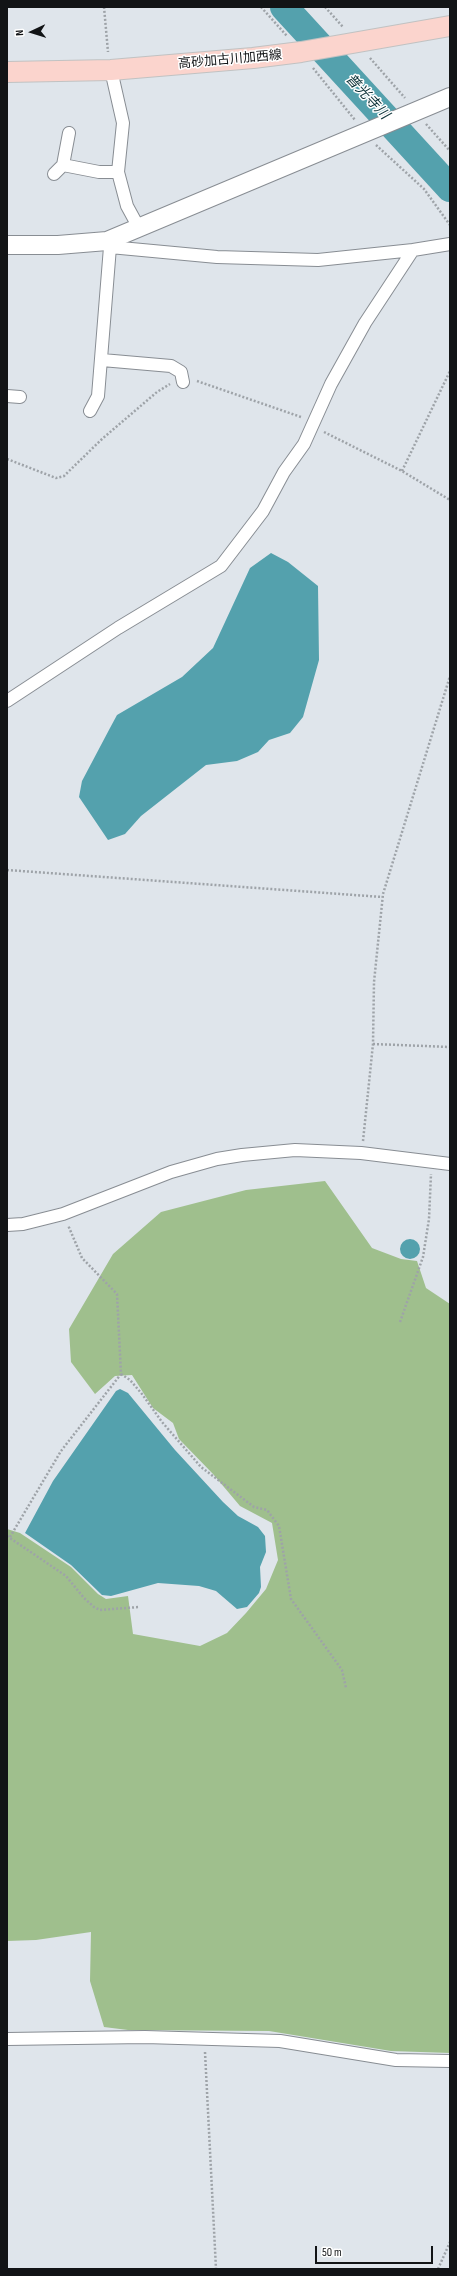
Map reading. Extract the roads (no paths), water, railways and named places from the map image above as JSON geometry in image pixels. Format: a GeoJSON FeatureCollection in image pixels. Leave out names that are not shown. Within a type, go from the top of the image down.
{"type":"FeatureCollection","features":[{"type":"Feature","properties":{"kind":"main road","name":"高砂加古川加西線"},"geometry":{"type":"LineString","coordinates":[[7,72],[111,70],[253,58],[309,51],[450,26]]}},
{"type":"Feature","properties":{"kind":"street"},"geometry":{"type":"LineString","coordinates":[[111,70],[123,123],[118,172],[127,206],[139,228]]}},
{"type":"Feature","properties":{"kind":"street"},"geometry":{"type":"LineString","coordinates":[[108,244],[139,228],[450,97]]}},
{"type":"Feature","properties":{"kind":"street"},"geometry":{"type":"LineString","coordinates":[[54,174],[63,165],[69,133]]}},
{"type":"Feature","properties":{"kind":"street"},"geometry":{"type":"LineString","coordinates":[[63,165],[99,172],[118,172]]}},
{"type":"Feature","properties":{"kind":"street"},"geometry":{"type":"LineString","coordinates":[[90,411],[98,396],[102,360],[108,244]]}},
{"type":"Feature","properties":{"kind":"street"},"geometry":{"type":"LineString","coordinates":[[7,245],[108,244],[217,257],[318,260],[413,250],[450,244]]}},
{"type":"Feature","properties":{"kind":"street"},"geometry":{"type":"LineString","coordinates":[[7,701],[118,628],[221,566],[264,511],[284,472],[304,444],[331,384],[365,323],[413,250]]}},
{"type":"Feature","properties":{"kind":"street"},"geometry":{"type":"LineString","coordinates":[[102,360],[171,366],[181,372],[183,382]]}},
{"type":"Feature","properties":{"kind":"street"},"geometry":{"type":"LineString","coordinates":[[7,396],[20,397]]}},
{"type":"Feature","properties":{"kind":"street"},"geometry":{"type":"LineString","coordinates":[[7,1225],[23,1224],[63,1214],[171,1172],[217,1159],[295,1150],[361,1153],[450,1164]]}},
{"type":"Feature","properties":{"kind":"street"},"geometry":{"type":"LineString","coordinates":[[7,2039],[146,2037],[204,2040],[280,2041],[396,2060],[450,2061]]}},
{"type":"Feature","properties":{"kind":"water"},"geometry":{"type":"Polygon","coordinates":[[[271,553],[288,562],[318,586],[319,660],[303,717],[290,733],[269,740],[258,752],[237,761],[206,765],[141,816],[125,834],[108,840],[79,797],[82,781],[117,715],[182,677],[213,648],[250,568],[271,553]]]}},
{"type":"Feature","properties":{"kind":"water"},"geometry":{"type":"Polygon","coordinates":[[[410,1239],[417,1242],[420,1249],[417,1256],[410,1259],[403,1256],[400,1249],[403,1242],[410,1239]]]}},
{"type":"Feature","properties":{"kind":"water"},"geometry":{"type":"Polygon","coordinates":[[[120,1389],[128,1393],[175,1450],[223,1502],[238,1516],[258,1527],[265,1536],[266,1552],[260,1567],[261,1587],[259,1593],[247,1607],[237,1609],[216,1591],[199,1586],[158,1583],[111,1596],[102,1595],[71,1565],[25,1533],[53,1481],[116,1391],[120,1389]]]}},
{"type":"Feature","properties":{"kind":"waterway","name":"普光寺川"},"geometry":{"type":"LineString","coordinates":[[284,7],[450,188]]}}]}
